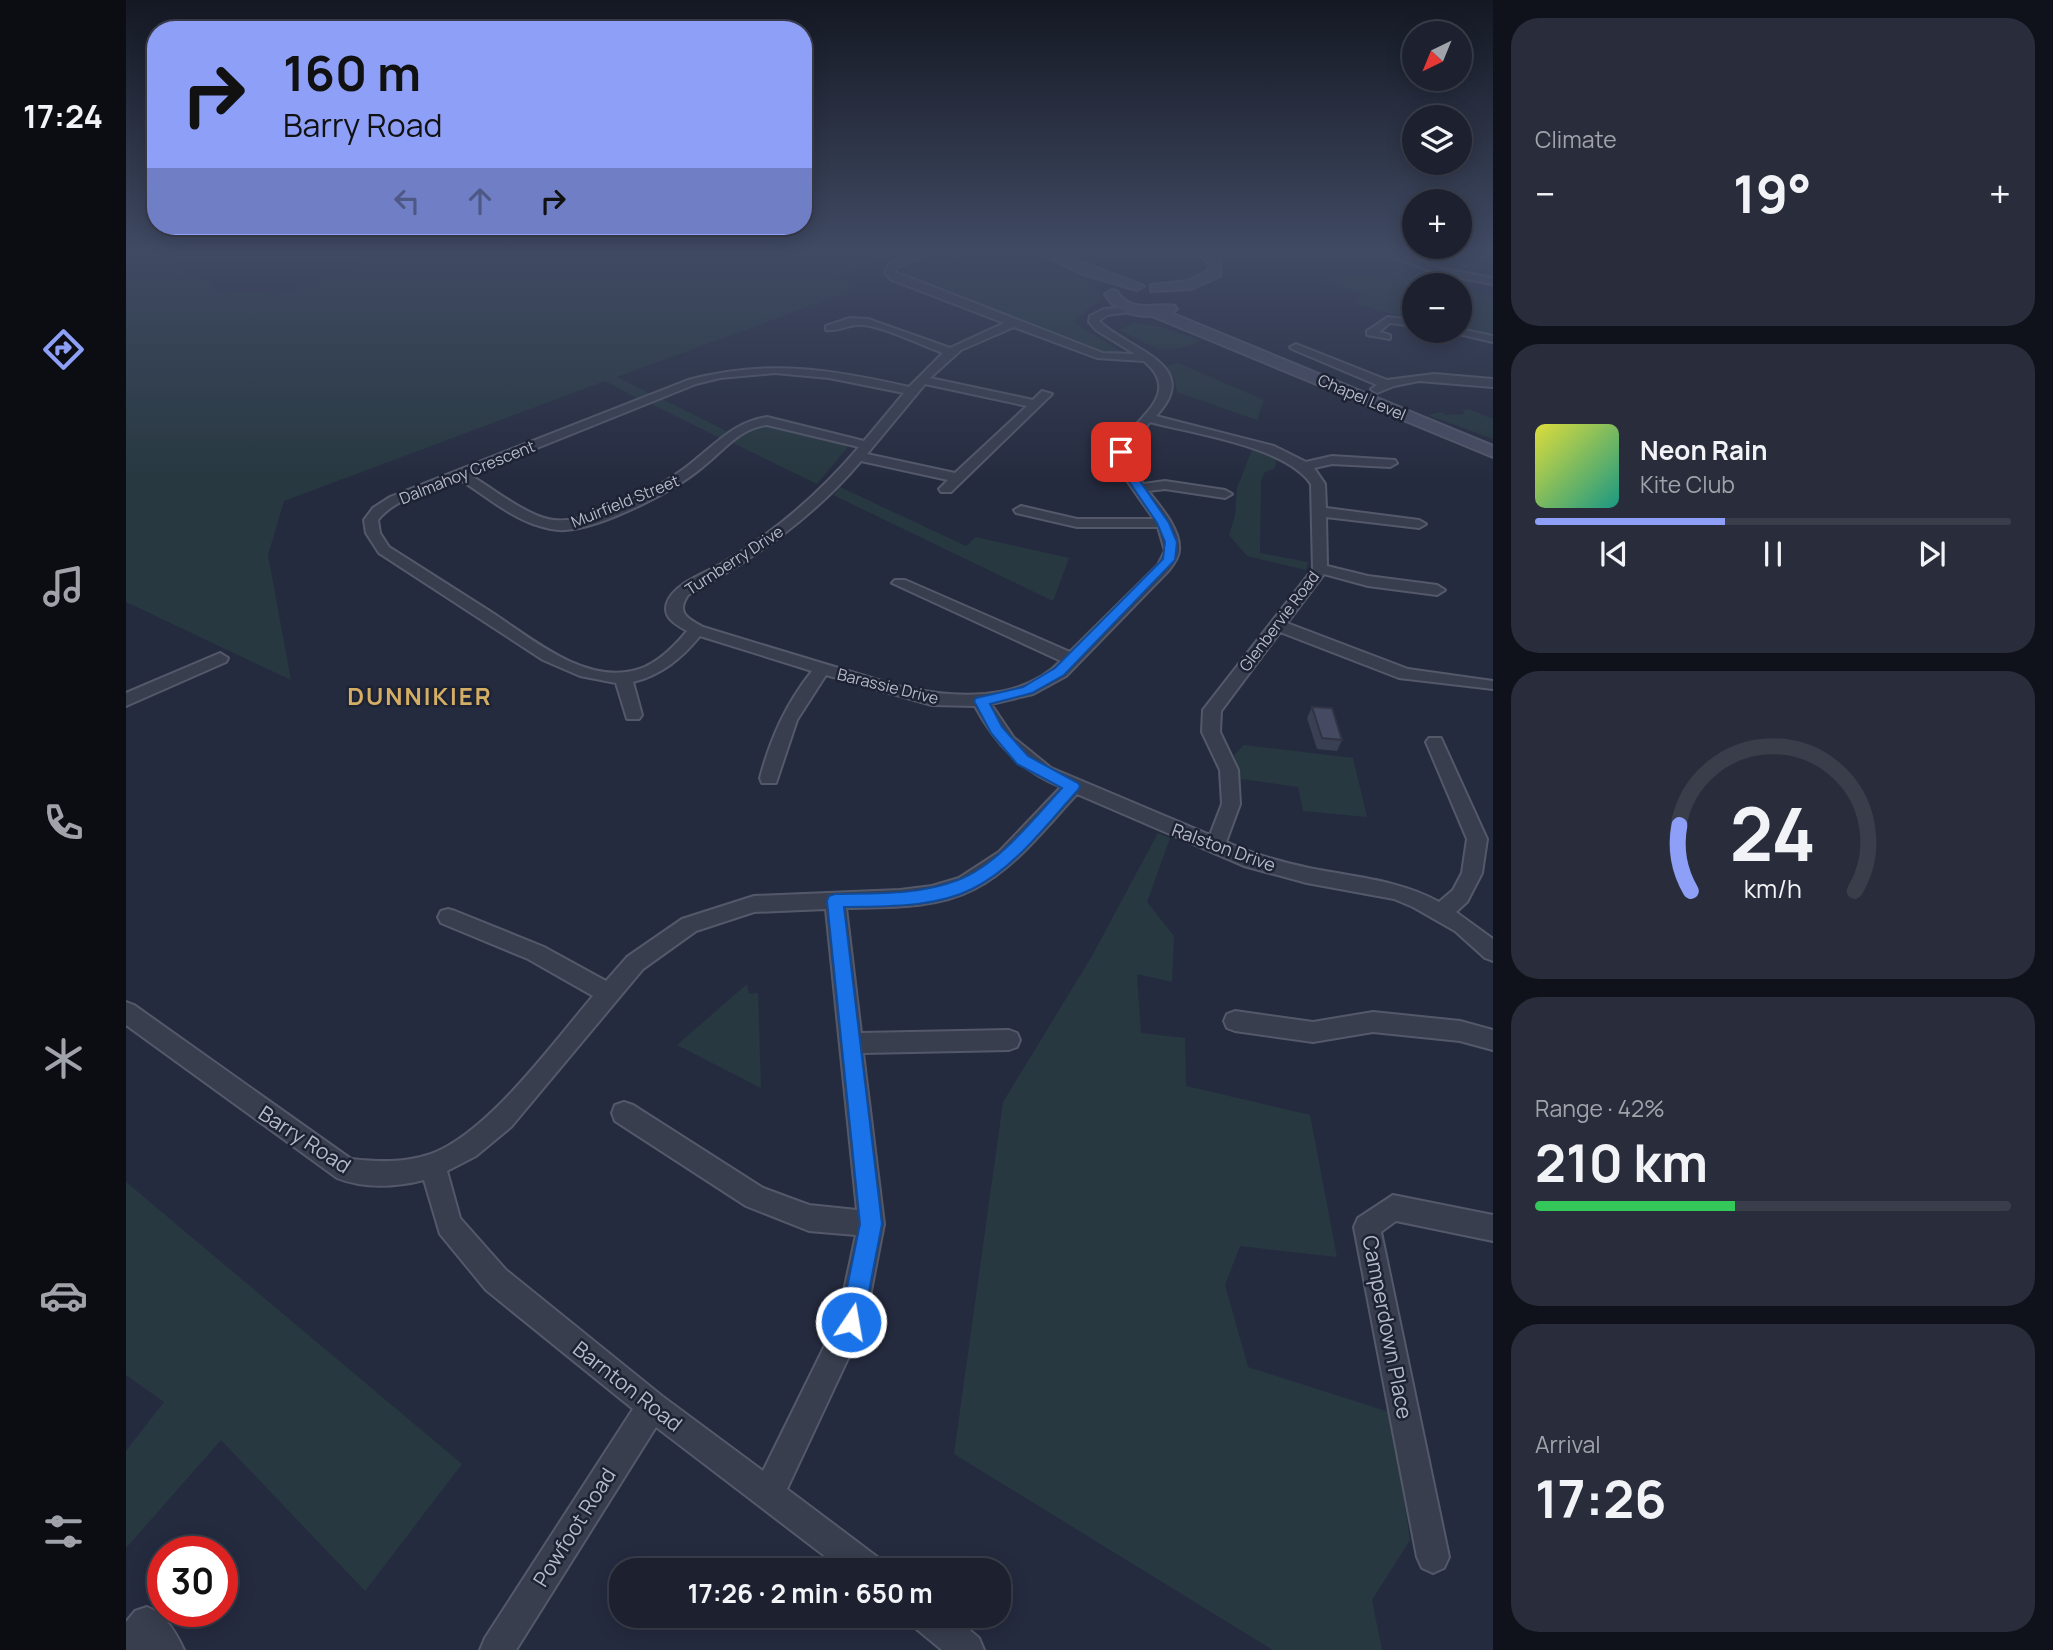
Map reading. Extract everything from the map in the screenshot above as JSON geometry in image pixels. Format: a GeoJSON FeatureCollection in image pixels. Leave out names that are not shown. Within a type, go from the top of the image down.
{"type":"FeatureCollection","features":[{"type":"Feature","properties":{"kind":"main road","name":"Chapel Level"},"geometry":{"type":"LineString","coordinates":[[1192,328],[1493,452]]}},
{"type":"Feature","properties":{"kind":"main road","name":"Chapel Level"},"geometry":{"type":"LineString","coordinates":[[1215,328],[1493,443]]}},
{"type":"Feature","properties":{"kind":"street"},"geometry":{"type":"LineString","coordinates":[[885,328],[951,352]]}},
{"type":"Feature","properties":{"kind":"street","name":"Turnberry Drive"},"geometry":{"type":"LineString","coordinates":[[822,669],[697,630],[679,620],[674,612],[675,603],[682,592],[746,555],[785,528],[824,494],[912,391],[951,352],[1002,328]]}},
{"type":"Feature","properties":{"kind":"street"},"geometry":{"type":"LineString","coordinates":[[1026,328],[1101,356],[1148,358]]}},
{"type":"Feature","properties":{"kind":"street","name":"Barassie Drive"},"geometry":{"type":"LineString","coordinates":[[822,669],[918,696],[981,701],[1027,690],[1047,680],[1073,660],[1169,560],[1171,542],[1163,523],[1120,455],[1123,447],[1166,396],[1165,378],[1148,358],[1101,328]]}},
{"type":"Feature","properties":{"kind":"street"},"geometry":{"type":"LineString","coordinates":[[1378,328],[1371,333],[1386,337]]}},
{"type":"Feature","properties":{"kind":"street"},"geometry":{"type":"LineString","coordinates":[[1472,336],[1493,340]]}},
{"type":"Feature","properties":{"kind":"street"},"geometry":{"type":"LineString","coordinates":[[1296,347],[1381,387],[1435,379],[1493,383]]}},
{"type":"Feature","properties":{"kind":"street","name":"Dalmahoy Crescent"},"geometry":{"type":"LineString","coordinates":[[697,630],[677,653],[652,670],[623,678],[588,674],[550,656],[384,550],[373,533],[371,520],[378,511],[396,500],[692,382],[725,372],[810,370],[912,391]]}},
{"type":"Feature","properties":{"kind":"street"},"geometry":{"type":"LineString","coordinates":[[923,380],[1035,404]]}},
{"type":"Feature","properties":{"kind":"street"},"geometry":{"type":"LineString","coordinates":[[946,489],[1046,394]]}},
{"type":"Feature","properties":{"kind":"street"},"geometry":{"type":"LineString","coordinates":[[1147,418],[1269,449],[1303,467],[1332,460],[1390,463]]}},
{"type":"Feature","properties":{"kind":"street","name":"Muirfield Street"},"geometry":{"type":"LineString","coordinates":[[460,474],[537,521],[562,526],[581,522],[670,486],[729,437],[755,422],[767,421],[958,478]]}},
{"type":"Feature","properties":{"kind":"street","name":"Glenbervie Road"},"geometry":{"type":"LineString","coordinates":[[1215,847],[1231,804],[1229,770],[1212,732],[1212,710],[1320,569],[1321,512],[1318,484],[1303,467]]}},
{"type":"Feature","properties":{"kind":"street"},"geometry":{"type":"LineString","coordinates":[[1139,488],[1165,485],[1225,494]]}},
{"type":"Feature","properties":{"kind":"street"},"geometry":{"type":"LineString","coordinates":[[1021,510],[1077,523],[1163,523]]}},
{"type":"Feature","properties":{"kind":"street"},"geometry":{"type":"LineString","coordinates":[[1321,512],[1419,524]]}},
{"type":"Feature","properties":{"kind":"street"},"geometry":{"type":"LineString","coordinates":[[562,526],[573,540]]}},
{"type":"Feature","properties":{"kind":"street"},"geometry":{"type":"LineString","coordinates":[[1320,569],[1368,581],[1437,590]]}},
{"type":"Feature","properties":{"kind":"street"},"geometry":{"type":"LineString","coordinates":[[900,583],[1073,660]]}},
{"type":"Feature","properties":{"kind":"street"},"geometry":{"type":"LineString","coordinates":[[1279,625],[1405,674],[1488,685]]}},
{"type":"Feature","properties":{"kind":"street"},"geometry":{"type":"LineString","coordinates":[[126,700],[220,658]]}},
{"type":"Feature","properties":{"kind":"street"},"geometry":{"type":"LineString","coordinates":[[769,778],[779,736],[792,707],[822,669]]}},
{"type":"Feature","properties":{"kind":"street"},"geometry":{"type":"LineString","coordinates":[[623,678],[633,715]]}},
{"type":"Feature","properties":{"kind":"street","name":"Ralston Drive"},"geometry":{"type":"LineString","coordinates":[[981,701],[996,729],[1023,760],[1073,786],[1215,847],[1276,868],[1396,892],[1441,912],[1462,925],[1493,952]]}},
{"type":"Feature","properties":{"kind":"street"},"geometry":{"type":"LineString","coordinates":[[1435,742],[1477,839],[1472,873],[1460,896],[1441,912]]}},
{"type":"Feature","properties":{"kind":"street","name":"Barry Road"},"geometry":{"type":"LineString","coordinates":[[126,1013],[346,1170],[374,1175],[403,1175],[455,1157],[479,1142],[502,1119],[635,963],[689,925],[754,904],[900,898],[932,894],[966,884],[1006,857],[1073,786]]}},
{"type":"Feature","properties":{"kind":"street"},"geometry":{"type":"LineString","coordinates":[[768,1494],[851,1322],[871,1224],[835,901]]}},
{"type":"Feature","properties":{"kind":"street"},"geometry":{"type":"LineString","coordinates":[[448,917],[536,953],[607,993]]}},
{"type":"Feature","properties":{"kind":"street"},"geometry":{"type":"LineString","coordinates":[[1235,1021],[1313,1032],[1373,1022],[1460,1031],[1493,1040]]}},
{"type":"Feature","properties":{"kind":"street"},"geometry":{"type":"LineString","coordinates":[[852,1044],[1009,1040]]}},
{"type":"Feature","properties":{"kind":"street"},"geometry":{"type":"LineString","coordinates":[[624,1113],[755,1197],[809,1218],[871,1224]]}},
{"type":"Feature","properties":{"kind":"street","name":"Barnton Road"},"geometry":{"type":"LineString","coordinates":[[433,1166],[449,1224],[496,1280],[652,1406],[853,1558]]}},
{"type":"Feature","properties":{"kind":"street","name":"Camperdown Place"},"geometry":{"type":"LineString","coordinates":[[1433,1557],[1367,1227],[1393,1208],[1493,1228]]}},
{"type":"Feature","properties":{"kind":"street","name":"Powfoot Road"},"geometry":{"type":"LineString","coordinates":[[497,1650],[652,1406]]}},
{"type":"Feature","properties":{"kind":"street"},"geometry":{"type":"LineString","coordinates":[[126,1648],[147,1623],[167,1650]]}},
{"type":"Feature","properties":{"kind":"street"},"geometry":{"type":"LineString","coordinates":[[941,1628],[967,1650]]}},
{"type":"Feature","properties":{"kind":"shaded area"},"geometry":{"type":"Polygon","coordinates":[[[126,328],[750,328],[617,377],[653,395],[641,400],[605,381],[284,501],[268,555],[291,680],[126,602],[126,328]]]}},
{"type":"Feature","properties":{"kind":"shaded area"},"geometry":{"type":"Polygon","coordinates":[[[1042,328],[1083,328],[1125,354],[1105,352],[1042,328]]]}},
{"type":"Feature","properties":{"kind":"shaded area"},"geometry":{"type":"Polygon","coordinates":[[[1164,328],[1197,339],[1199,343],[1174,349],[1158,348],[1120,330],[1164,328]]]}},
{"type":"Feature","properties":{"kind":"shaded area"},"geometry":{"type":"Polygon","coordinates":[[[1472,328],[1493,328],[1493,336],[1472,332],[1472,328]]]}},
{"type":"Feature","properties":{"kind":"shaded area"},"geometry":{"type":"Polygon","coordinates":[[[1178,363],[1264,400],[1257,420],[1177,392],[1174,377],[1166,366],[1178,363]]]}},
{"type":"Feature","properties":{"kind":"shaded area"},"geometry":{"type":"Polygon","coordinates":[[[662,399],[728,432],[720,438],[651,404],[662,399]]]}},
{"type":"Feature","properties":{"kind":"shaded area"},"geometry":{"type":"Polygon","coordinates":[[[1469,409],[1493,419],[1493,439],[1428,415],[1441,412],[1446,415],[1465,414],[1462,410],[1469,409]]]}},
{"type":"Feature","properties":{"kind":"shaded area"},"geometry":{"type":"Polygon","coordinates":[[[758,425],[846,442],[847,448],[817,484],[731,442],[737,435],[758,425]]]}},
{"type":"Feature","properties":{"kind":"shaded area"},"geometry":{"type":"Polygon","coordinates":[[[1253,447],[1277,456],[1275,468],[1264,473],[1261,481],[1260,553],[1308,562],[1306,570],[1247,556],[1229,535],[1235,516],[1237,488],[1253,447]]]}},
{"type":"Feature","properties":{"kind":"shaded area"},"geometry":{"type":"Polygon","coordinates":[[[840,487],[966,546],[976,537],[1069,558],[1053,601],[833,495],[840,487]]]}},
{"type":"Feature","properties":{"kind":"shaded area"},"geometry":{"type":"Polygon","coordinates":[[[1244,745],[1353,758],[1367,817],[1303,811],[1298,787],[1241,779],[1234,755],[1244,745]]]}},
{"type":"Feature","properties":{"kind":"shaded area"},"geometry":{"type":"Polygon","coordinates":[[[1158,833],[1170,838],[1147,902],[1174,936],[1172,982],[1137,974],[1141,1033],[1185,1038],[1186,1086],[1310,1115],[1337,1257],[1240,1246],[1225,1285],[1248,1367],[1392,1413],[1410,1540],[1372,1600],[1382,1650],[1273,1650],[954,1454],[1003,1102],[1092,956],[1158,833]]]}},
{"type":"Feature","properties":{"kind":"shaded area"},"geometry":{"type":"Polygon","coordinates":[[[747,984],[749,994],[758,993],[761,1088],[677,1045],[747,984]]]}},
{"type":"Feature","properties":{"kind":"shaded area"},"geometry":{"type":"Polygon","coordinates":[[[126,1182],[462,1464],[365,1591],[221,1440],[126,1548],[126,1451],[164,1402],[126,1375],[126,1182]]]}},
{"type":"Feature","properties":{"kind":"building"},"geometry":{"type":"Polygon","coordinates":[[[1312,707],[1332,708],[1342,740],[1322,738],[1312,707]]]}},
{"type":"Feature","properties":{"kind":"district","name":"DUNNIKIER"},"geometry":{"type":"Point","coordinates":[420,695]}},
{"type":"Feature","properties":{"kind":"route"},"geometry":{"type":"LineString","coordinates":[[851,1322],[871,1224],[835,901],[932,894],[966,884],[1006,857],[1073,786],[1023,760],[996,729],[981,701],[1027,690],[1060,671],[1169,560],[1171,542],[1163,523],[1127,471],[1121,459],[1121,452]]}}]}
